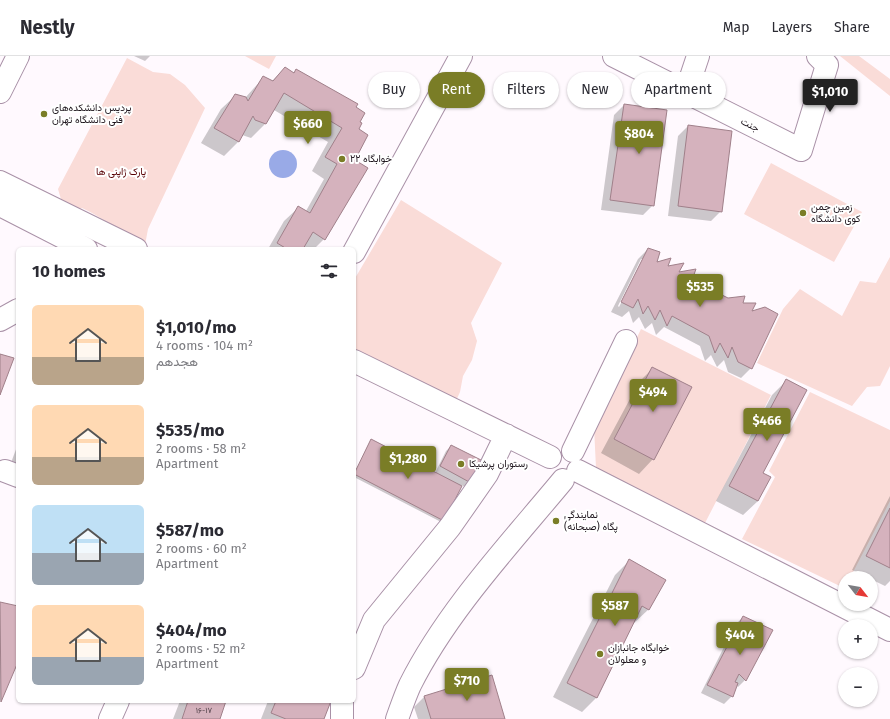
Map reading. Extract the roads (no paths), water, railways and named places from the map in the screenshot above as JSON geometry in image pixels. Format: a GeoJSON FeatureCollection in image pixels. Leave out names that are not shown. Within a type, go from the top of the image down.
{"type":"FeatureCollection","features":[{"type":"Feature","properties":{"kind":"street"},"geometry":{"type":"LineString","coordinates":[[0,92],[18,56]]}},
{"type":"Feature","properties":{"kind":"street"},"geometry":{"type":"LineString","coordinates":[[356,248],[461,56]]}},
{"type":"Feature","properties":{"kind":"street","name":"جنت"},"geometry":{"type":"LineString","coordinates":[[614,56],[646,72]]}},
{"type":"Feature","properties":{"kind":"street"},"geometry":{"type":"LineString","coordinates":[[693,72],[698,56]]}},
{"type":"Feature","properties":{"kind":"street","name":"جنت"},"geometry":{"type":"LineString","coordinates":[[718,108],[801,150],[823,60]]}},
{"type":"Feature","properties":{"kind":"street"},"geometry":{"type":"LineString","coordinates":[[0,182],[132,247]]}},
{"type":"Feature","properties":{"kind":"street"},"geometry":{"type":"LineString","coordinates":[[0,204],[82,247]]}},
{"type":"Feature","properties":{"kind":"street"},"geometry":{"type":"LineString","coordinates":[[0,320],[16,311]]}},
{"type":"Feature","properties":{"kind":"street"},"geometry":{"type":"LineString","coordinates":[[397,719],[410,685],[443,628],[571,468],[626,341]]}},
{"type":"Feature","properties":{"kind":"street"},"geometry":{"type":"LineString","coordinates":[[356,362],[550,457],[549,468],[554,476],[571,468]]}},
{"type":"Feature","properties":{"kind":"street"},"geometry":{"type":"LineString","coordinates":[[356,663],[374,620],[450,527],[487,474],[506,435]]}},
{"type":"Feature","properties":{"kind":"street"},"geometry":{"type":"LineString","coordinates":[[571,468],[890,630]]}},
{"type":"Feature","properties":{"kind":"street"},"geometry":{"type":"LineString","coordinates":[[110,719],[117,703]]}},
{"type":"Feature","properties":{"kind":"street"},"geometry":{"type":"LineString","coordinates":[[342,703],[342,719]]}},
{"type":"Feature","properties":{"kind":"water"},"geometry":{"type":"Polygon","coordinates":[[[283,150],[293,154],[297,164],[293,174],[283,178],[273,174],[269,164],[273,154],[283,150]]]}},
{"type":"Feature","properties":{"kind":"place","name":"پردیس دانشکده‌های فنی دانشگاه تهران"},"geometry":{"type":"Point","coordinates":[44,114]}},
{"type":"Feature","properties":{"kind":"place","name":"خوابگاه ۲۲"},"geometry":{"type":"Point","coordinates":[342,159]}},
{"type":"Feature","properties":{"kind":"place","name":"زمین چمن کوی دانشگاه"},"geometry":{"type":"Point","coordinates":[803,213]}},
{"type":"Feature","properties":{"kind":"place","name":"رستوران پرشیکا"},"geometry":{"type":"Point","coordinates":[461,464]}},
{"type":"Feature","properties":{"kind":"place","name":"نمایندگی پگاه (صبحانه)"},"geometry":{"type":"Point","coordinates":[556,521]}},
{"type":"Feature","properties":{"kind":"place","name":"خوابگاه جانبازان و معلولان"},"geometry":{"type":"Point","coordinates":[600,654]}},
{"type":"Feature","properties":{"kind":"park label","name":"پارک ژاپنی ها"},"geometry":{"type":"Point","coordinates":[121,172]}}]}
